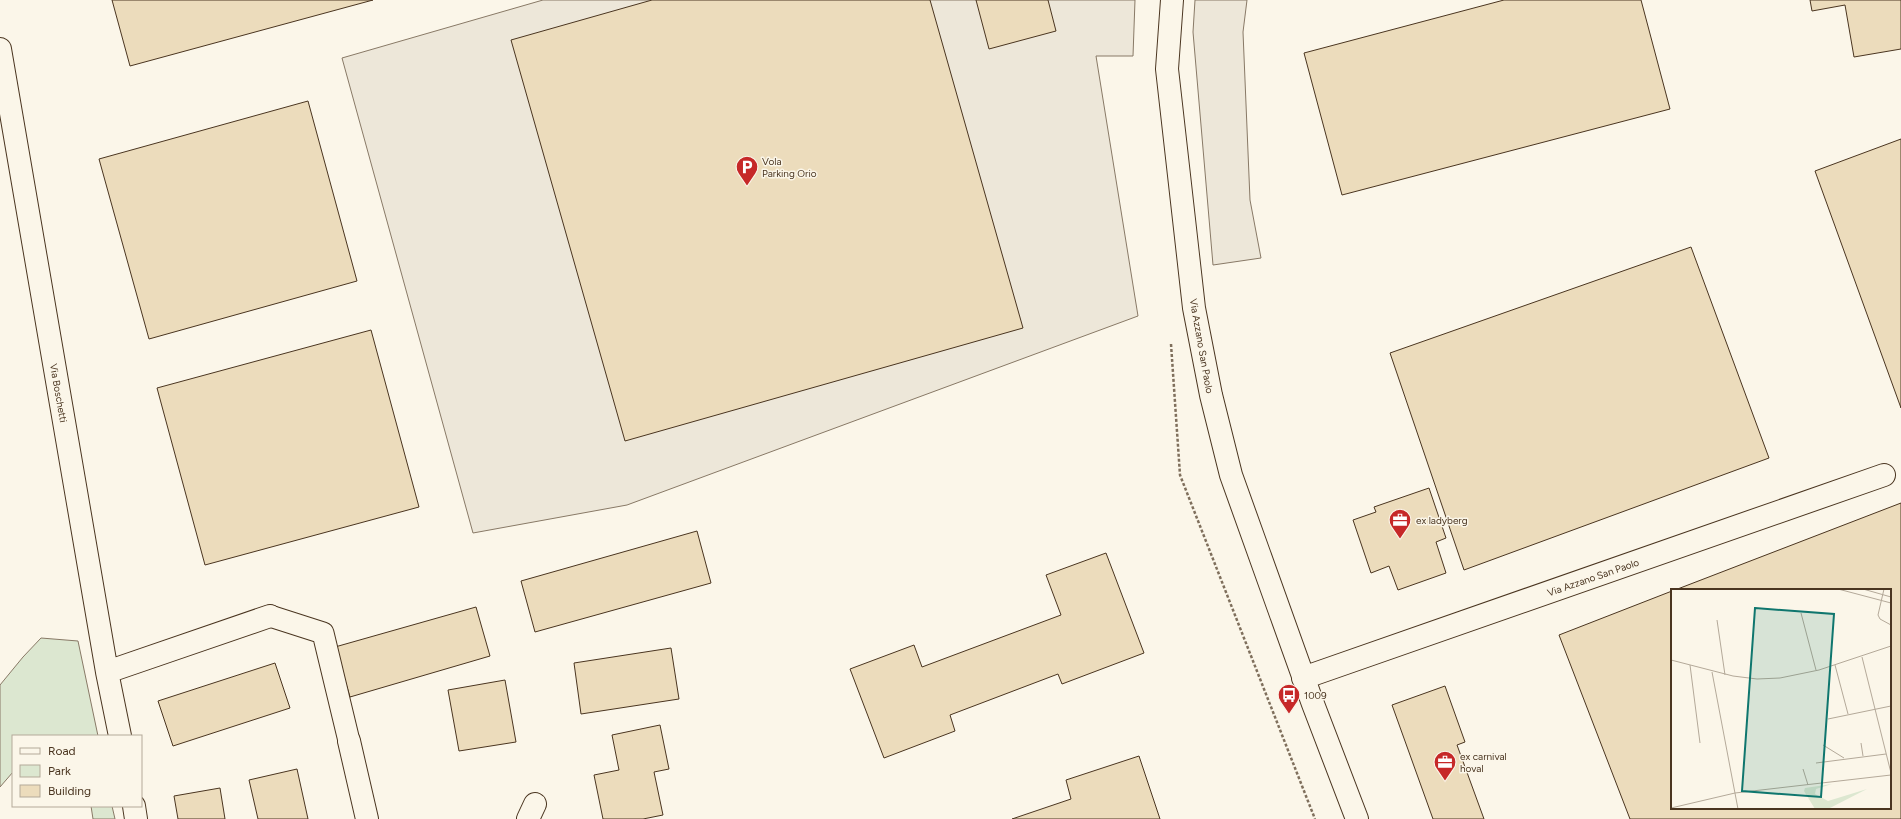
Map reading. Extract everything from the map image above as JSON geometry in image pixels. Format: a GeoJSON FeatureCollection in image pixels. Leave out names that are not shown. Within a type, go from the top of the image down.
{"type":"FeatureCollection","features":[{"type":"Feature","properties":{"kind":"street","name":"Via Azzano San Paolo"},"geometry":{"type":"LineString","coordinates":[[1172,0],[1167,69],[1194,308],[1211,395],[1231,475],[1303,678],[1357,819]]}},
{"type":"Feature","properties":{"kind":"street","name":"Via Boschetti"},"geometry":{"type":"LineString","coordinates":[[0,49],[107,672],[120,735]]}},
{"type":"Feature","properties":{"kind":"street","name":"Via Azzano San Paolo"},"geometry":{"type":"LineString","coordinates":[[1303,678],[1884,475]]}},
{"type":"Feature","properties":{"kind":"street"},"geometry":{"type":"LineString","coordinates":[[107,672],[270,616],[323,633],[367,819]]}},
{"type":"Feature","properties":{"kind":"street"},"geometry":{"type":"LineString","coordinates":[[134,807],[136,819]]}},
{"type":"Feature","properties":{"kind":"green space"},"geometry":{"type":"Polygon","coordinates":[[[41,638],[78,641],[98,735],[12,735],[12,773],[0,787],[0,685],[41,638]]]}},
{"type":"Feature","properties":{"kind":"green space"},"geometry":{"type":"Polygon","coordinates":[[[91,807],[112,807],[115,819],[93,819],[91,807]]]}},
{"type":"Feature","properties":{"kind":"shaded area","name":"Vola Parking Orio"},"geometry":{"type":"Polygon","coordinates":[[[543,0],[1135,0],[1133,56],[1096,56],[1138,316],[627,505],[473,533],[342,58],[543,0]]]}},
{"type":"Feature","properties":{"kind":"shaded area"},"geometry":{"type":"Polygon","coordinates":[[[1195,0],[1247,0],[1243,32],[1250,200],[1261,258],[1213,265],[1193,32],[1195,0]]]}},
{"type":"Feature","properties":{"kind":"building"},"geometry":{"type":"Polygon","coordinates":[[[112,0],[373,0],[130,66],[112,0]]]}},
{"type":"Feature","properties":{"kind":"building"},"geometry":{"type":"Polygon","coordinates":[[[652,0],[930,0],[1023,328],[625,441],[511,40],[652,0]]]}},
{"type":"Feature","properties":{"kind":"building"},"geometry":{"type":"Polygon","coordinates":[[[976,0],[1048,0],[1056,31],[989,49],[976,0]]]}},
{"type":"Feature","properties":{"kind":"building"},"geometry":{"type":"Polygon","coordinates":[[[1504,0],[1641,0],[1670,109],[1342,195],[1304,53],[1504,0]]]}},
{"type":"Feature","properties":{"kind":"building"},"geometry":{"type":"Polygon","coordinates":[[[1810,0],[1901,0],[1901,49],[1854,57],[1845,5],[1812,11],[1810,0]]]}},
{"type":"Feature","properties":{"kind":"building"},"geometry":{"type":"Polygon","coordinates":[[[308,101],[357,281],[149,339],[99,159],[308,101]]]}},
{"type":"Feature","properties":{"kind":"building"},"geometry":{"type":"Polygon","coordinates":[[[1901,139],[1901,408],[1815,171],[1901,139]]]}},
{"type":"Feature","properties":{"kind":"building"},"geometry":{"type":"Polygon","coordinates":[[[1691,247],[1769,458],[1464,570],[1390,353],[1691,247]]]}},
{"type":"Feature","properties":{"kind":"building"},"geometry":{"type":"Polygon","coordinates":[[[371,330],[419,507],[205,565],[157,388],[371,330]]]}},
{"type":"Feature","properties":{"kind":"building","name":"ex ladyberg"},"geometry":{"type":"Polygon","coordinates":[[[1429,488],[1446,538],[1436,542],[1446,573],[1398,590],[1389,566],[1371,573],[1353,520],[1376,512],[1374,507],[1429,488]]]}},
{"type":"Feature","properties":{"kind":"building"},"geometry":{"type":"Polygon","coordinates":[[[1901,503],[1901,819],[1630,819],[1559,635],[1671,591],[1671,809],[1891,809],[1891,589],[1678,589],[1901,503]]]}},
{"type":"Feature","properties":{"kind":"building"},"geometry":{"type":"Polygon","coordinates":[[[697,531],[711,583],[535,632],[521,581],[697,531]]]}},
{"type":"Feature","properties":{"kind":"building"},"geometry":{"type":"Polygon","coordinates":[[[1106,553],[1144,653],[1062,684],[1058,674],[950,715],[955,731],[884,758],[850,669],[914,645],[922,667],[1061,615],[1046,575],[1106,553]]]}},
{"type":"Feature","properties":{"kind":"building"},"geometry":{"type":"Polygon","coordinates":[[[476,607],[490,656],[350,697],[335,647],[476,607]]]}},
{"type":"Feature","properties":{"kind":"building"},"geometry":{"type":"Polygon","coordinates":[[[671,648],[679,699],[581,714],[574,663],[671,648]]]}},
{"type":"Feature","properties":{"kind":"building"},"geometry":{"type":"Polygon","coordinates":[[[275,663],[290,708],[173,746],[158,701],[275,663]]]}},
{"type":"Feature","properties":{"kind":"building"},"geometry":{"type":"Polygon","coordinates":[[[505,680],[516,742],[459,751],[448,690],[505,680]]]}},
{"type":"Feature","properties":{"kind":"building","name":"ex carnival hoval"},"geometry":{"type":"Polygon","coordinates":[[[1445,686],[1465,742],[1457,745],[1484,819],[1433,819],[1392,705],[1445,686]]]}},
{"type":"Feature","properties":{"kind":"building"},"geometry":{"type":"Polygon","coordinates":[[[660,725],[669,769],[654,772],[663,815],[643,819],[603,819],[594,775],[619,770],[612,735],[660,725]]]}},
{"type":"Feature","properties":{"kind":"building"},"geometry":{"type":"Polygon","coordinates":[[[1139,756],[1160,819],[1012,819],[1071,799],[1066,780],[1139,756]]]}},
{"type":"Feature","properties":{"kind":"building"},"geometry":{"type":"Polygon","coordinates":[[[297,769],[308,819],[258,819],[249,780],[297,769]]]}},
{"type":"Feature","properties":{"kind":"building"},"geometry":{"type":"Polygon","coordinates":[[[220,788],[225,819],[178,819],[174,796],[220,788]]]}},
{"type":"Feature","properties":{"kind":"place","name":"Vola Parking Orio"},"geometry":{"type":"Point","coordinates":[747,186]}},
{"type":"Feature","properties":{"kind":"place","name":"ex ladyberg"},"geometry":{"type":"Point","coordinates":[1400,540]}},
{"type":"Feature","properties":{"kind":"place","name":"1009"},"geometry":{"type":"Point","coordinates":[1289,714]}},
{"type":"Feature","properties":{"kind":"place","name":"ex carnival hoval"},"geometry":{"type":"Point","coordinates":[1445,782]}}]}
